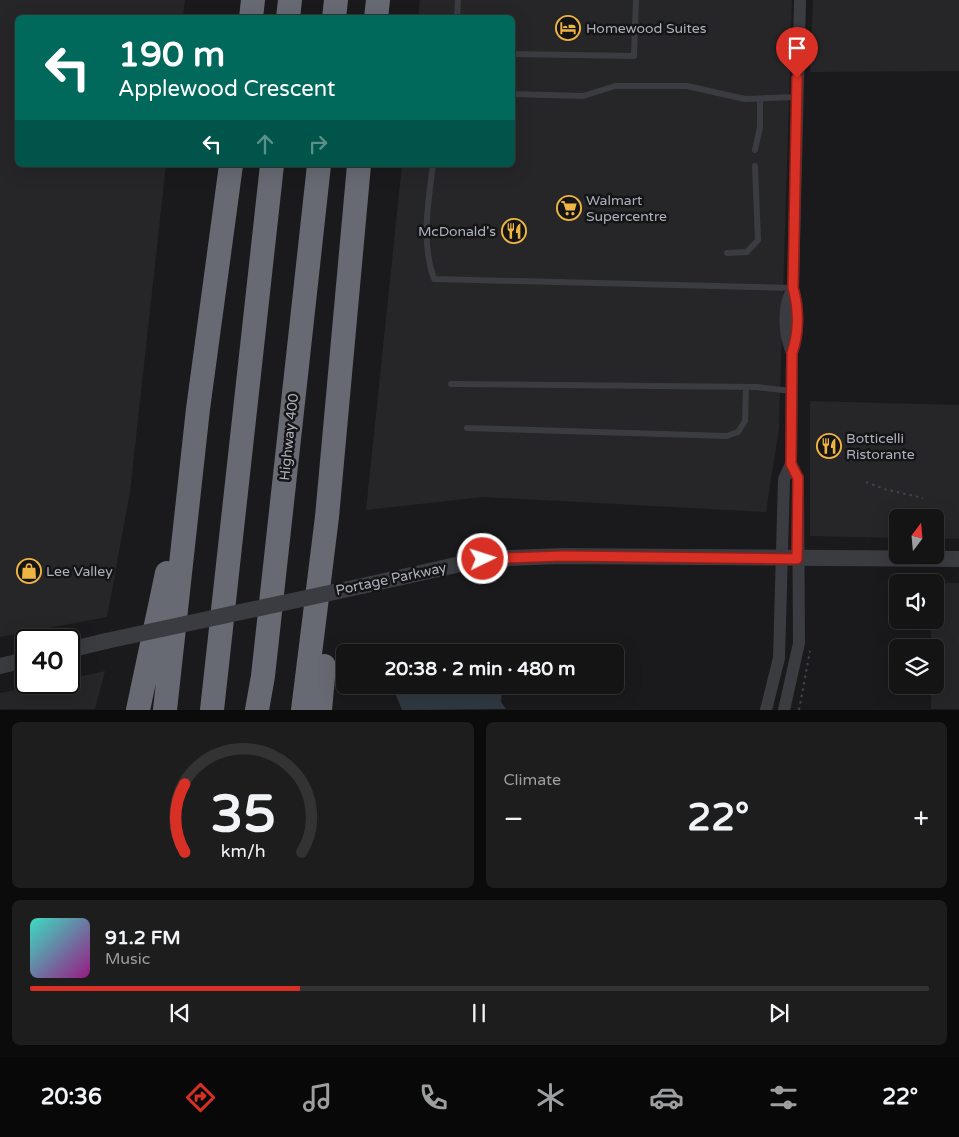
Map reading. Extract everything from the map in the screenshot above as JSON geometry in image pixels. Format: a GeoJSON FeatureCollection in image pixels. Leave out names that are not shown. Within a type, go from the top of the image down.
{"type":"FeatureCollection","features":[{"type":"Feature","properties":{"kind":"highway"},"geometry":{"type":"LineString","coordinates":[[251,15],[253,0]]}},
{"type":"Feature","properties":{"kind":"highway"},"geometry":{"type":"LineString","coordinates":[[288,15],[290,0]]}},
{"type":"Feature","properties":{"kind":"highway"},"geometry":{"type":"LineString","coordinates":[[334,15],[336,0]]}},
{"type":"Feature","properties":{"kind":"highway"},"geometry":{"type":"LineString","coordinates":[[376,15],[378,0]]}},
{"type":"Feature","properties":{"kind":"highway"},"geometry":{"type":"LineString","coordinates":[[165,710],[198,410],[231,167]]}},
{"type":"Feature","properties":{"kind":"highway"},"geometry":{"type":"LineString","coordinates":[[212,710],[272,167]]}},
{"type":"Feature","properties":{"kind":"highway","name":"Highway 400"},"geometry":{"type":"LineString","coordinates":[[257,710],[263,676],[318,167]]}},
{"type":"Feature","properties":{"kind":"highway"},"geometry":{"type":"LineString","coordinates":[[303,710],[327,517],[359,167]]}},
{"type":"Feature","properties":{"kind":"highway"},"geometry":{"type":"LineString","coordinates":[[138,710],[164,589],[198,410]]}},
{"type":"Feature","properties":{"kind":"highway"},"geometry":{"type":"LineString","coordinates":[[320,710],[327,626],[327,517]]}},
{"type":"Feature","properties":{"kind":"highway"},"geometry":{"type":"LineString","coordinates":[[263,676],[263,710]]}},
{"type":"Feature","properties":{"kind":"street"},"geometry":{"type":"LineString","coordinates":[[766,710],[779,658],[798,478],[791,464],[792,353],[797,339],[797,301],[793,288],[800,0]]}},
{"type":"Feature","properties":{"kind":"street","name":"Portage Parkway"},"geometry":{"type":"LineString","coordinates":[[80,648],[483,559],[563,556],[959,559]]}},
{"type":"Feature","properties":{"kind":"street"},"geometry":{"type":"LineString","coordinates":[[784,710],[799,643],[790,559]]}},
{"type":"Feature","properties":{"kind":"street"},"geometry":{"type":"LineString","coordinates":[[0,666],[15,663]]}},
{"type":"Feature","properties":{"kind":"lane"},"geometry":{"type":"LineString","coordinates":[[457,15],[458,0]]}},
{"type":"Feature","properties":{"kind":"lane"},"geometry":{"type":"LineString","coordinates":[[515,54],[634,56],[636,0]]}},
{"type":"Feature","properties":{"kind":"lane"},"geometry":{"type":"LineString","coordinates":[[515,94],[582,96],[615,86],[687,86],[746,100],[797,97]]}},
{"type":"Feature","properties":{"kind":"lane"},"geometry":{"type":"LineString","coordinates":[[754,150],[760,126],[760,99]]}},
{"type":"Feature","properties":{"kind":"lane"},"geometry":{"type":"LineString","coordinates":[[727,253],[748,252],[758,240],[755,166]]}},
{"type":"Feature","properties":{"kind":"lane"},"geometry":{"type":"LineString","coordinates":[[433,167],[427,209],[427,261],[434,279],[793,288]]}},
{"type":"Feature","properties":{"kind":"lane"},"geometry":{"type":"LineString","coordinates":[[451,384],[746,386],[792,391]]}},
{"type":"Feature","properties":{"kind":"lane"},"geometry":{"type":"LineString","coordinates":[[467,428],[727,436],[738,432],[745,421],[746,386]]}},
{"type":"Feature","properties":{"kind":"path"},"geometry":{"type":"LineString","coordinates":[[866,482],[884,489],[923,498]]}},
{"type":"Feature","properties":{"kind":"shaded area"},"geometry":{"type":"Polygon","coordinates":[[[0,0],[185,0],[183,15],[15,15],[15,167],[166,167],[130,492],[107,617],[43,629],[15,629],[15,634],[0,637],[0,0]]]}},
{"type":"Feature","properties":{"kind":"shaded area"},"geometry":{"type":"Polygon","coordinates":[[[420,0],[792,0],[779,428],[766,512],[483,497],[366,510],[402,167],[515,167],[515,15],[418,15],[420,0]]]}},
{"type":"Feature","properties":{"kind":"shaded area"},"geometry":{"type":"Polygon","coordinates":[[[813,0],[959,0],[959,71],[810,72],[813,0]]]}},
{"type":"Feature","properties":{"kind":"shaded area"},"geometry":{"type":"Polygon","coordinates":[[[810,401],[959,405],[959,539],[944,538],[944,509],[889,509],[889,538],[810,536],[810,401]]]}},
{"type":"Feature","properties":{"kind":"shaded area"},"geometry":{"type":"Polygon","coordinates":[[[944,583],[959,583],[959,709],[931,709],[931,694],[944,694],[944,639],[931,639],[931,629],[944,629],[944,583]]]}},
{"type":"Feature","properties":{"kind":"shaded area"},"geometry":{"type":"Polygon","coordinates":[[[105,671],[95,709],[0,709],[0,693],[15,690],[15,694],[80,694],[80,677],[105,671]]]}},
{"type":"Feature","properties":{"kind":"shaded area"},"geometry":{"type":"Polygon","coordinates":[[[396,694],[502,694],[501,702],[506,709],[402,710],[396,694]]]}},
{"type":"Feature","properties":{"kind":"place","name":"Homewood Suites"},"geometry":{"type":"Point","coordinates":[568,28]}},
{"type":"Feature","properties":{"kind":"place","name":"Walmart Supercentre"},"geometry":{"type":"Point","coordinates":[569,208]}},
{"type":"Feature","properties":{"kind":"place","name":"McDonald's"},"geometry":{"type":"Point","coordinates":[514,231]}},
{"type":"Feature","properties":{"kind":"place","name":"Botticelli Ristorante"},"geometry":{"type":"Point","coordinates":[829,446]}},
{"type":"Feature","properties":{"kind":"place","name":"Lee Valley"},"geometry":{"type":"Point","coordinates":[29,571]}},
{"type":"Feature","properties":{"kind":"route"},"geometry":{"type":"LineString","coordinates":[[483,559],[563,556],[797,559],[798,478],[791,464],[792,353],[797,339],[797,301],[793,288],[797,78]]}}]}
